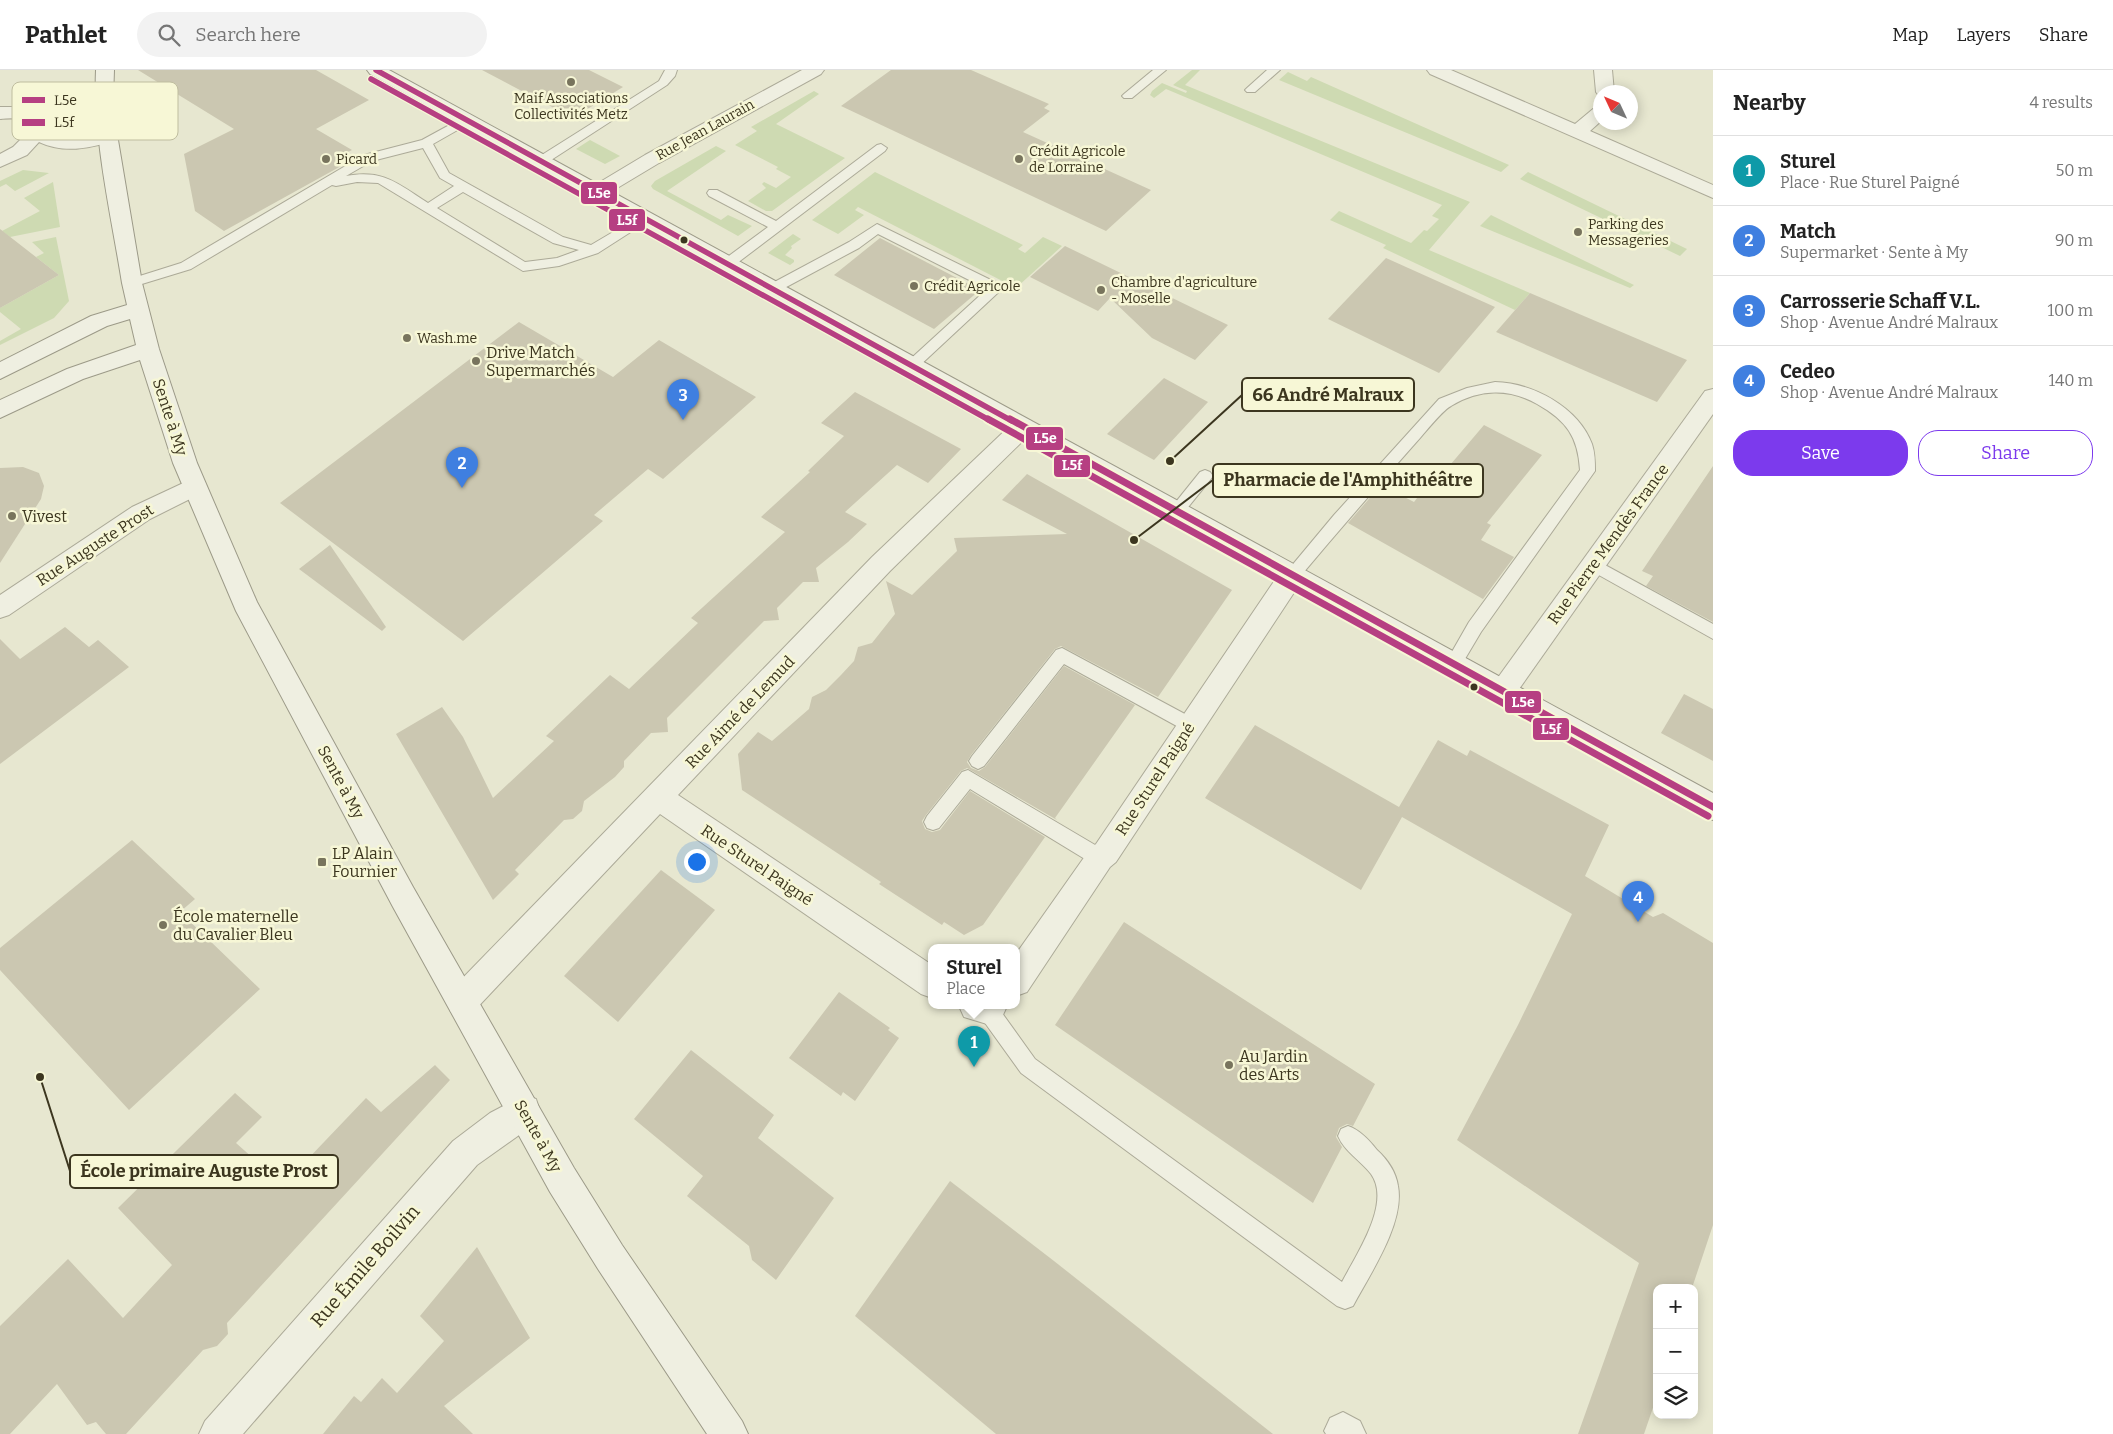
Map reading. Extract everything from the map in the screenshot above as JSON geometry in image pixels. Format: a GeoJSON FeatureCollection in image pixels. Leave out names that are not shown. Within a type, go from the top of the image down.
{"type":"FeatureCollection","features":[{"type":"Feature","properties":{"kind":"street"},"geometry":{"type":"LineString","coordinates":[[376,70],[1713,807]]}},
{"type":"Feature","properties":{"kind":"street","name":"Rue Jean Laurain"},"geometry":{"type":"LineString","coordinates":[[597,192],[814,70]]}},
{"type":"Feature","properties":{"kind":"street"},"geometry":{"type":"LineString","coordinates":[[1436,70],[1713,192]]}},
{"type":"Feature","properties":{"kind":"street"},"geometry":{"type":"LineString","coordinates":[[1603,70],[1604,85]]}},
{"type":"Feature","properties":{"kind":"street"},"geometry":{"type":"LineString","coordinates":[[1578,132],[1593,119]]}},
{"type":"Feature","properties":{"kind":"street"},"geometry":{"type":"LineString","coordinates":[[0,161],[20,151],[31,140]]}},
{"type":"Feature","properties":{"kind":"street"},"geometry":{"type":"LineString","coordinates":[[48,140],[68,145],[93,140]]}},
{"type":"Feature","properties":{"kind":"street","name":"Sente à My"},"geometry":{"type":"LineString","coordinates":[[108,140],[132,283],[148,349],[194,487],[245,604],[403,897],[562,1180],[610,1257],[730,1434]]}},
{"type":"Feature","properties":{"kind":"street"},"geometry":{"type":"LineString","coordinates":[[0,371],[99,321],[138,309]]}},
{"type":"Feature","properties":{"kind":"street"},"geometry":{"type":"LineString","coordinates":[[0,410],[75,374],[148,349]]}},
{"type":"Feature","properties":{"kind":"street","name":"Rue Pierre Mendès France"},"geometry":{"type":"LineString","coordinates":[[1503,692],[1713,397]]}},
{"type":"Feature","properties":{"kind":"street","name":"Rue Aimé de Lemud"},"geometry":{"type":"LineString","coordinates":[[462,1001],[881,564],[1023,427]]}},
{"type":"Feature","properties":{"kind":"street","name":"Rue Auguste Prost"},"geometry":{"type":"LineString","coordinates":[[0,608],[141,513],[194,487]]}},
{"type":"Feature","properties":{"kind":"street","name":"Rue Sturel Paigné"},"geometry":{"type":"LineString","coordinates":[[1020,975],[1100,858],[1106,853],[1292,575]]}},
{"type":"Feature","properties":{"kind":"street","name":"Rue Sturel Paigné"},"geometry":{"type":"LineString","coordinates":[[657,797],[928,981]]}},
{"type":"Feature","properties":{"kind":"street","name":"Rue Émile Boilvin"},"geometry":{"type":"LineString","coordinates":[[218,1434],[465,1153],[502,1124],[524,1111]]}},
{"type":"Feature","properties":{"kind":"lane"},"geometry":{"type":"LineString","coordinates":[[541,161],[663,84],[670,76],[671,70]]}},
{"type":"Feature","properties":{"kind":"lane"},"geometry":{"type":"LineString","coordinates":[[1128,96],[1160,70]]}},
{"type":"Feature","properties":{"kind":"lane"},"geometry":{"type":"LineString","coordinates":[[1252,90],[1274,70]]}},
{"type":"Feature","properties":{"kind":"lane"},"geometry":{"type":"LineString","coordinates":[[132,283],[186,266],[321,184],[368,158],[426,143],[466,120]]}},
{"type":"Feature","properties":{"kind":"lane"},"geometry":{"type":"LineString","coordinates":[[426,143],[444,175],[558,240],[593,250]]}},
{"type":"Feature","properties":{"kind":"lane"},"geometry":{"type":"LineString","coordinates":[[727,264],[881,148]]}},
{"type":"Feature","properties":{"kind":"lane"},"geometry":{"type":"LineString","coordinates":[[321,184],[357,178],[381,179],[523,267],[559,262],[593,250],[645,219]]}},
{"type":"Feature","properties":{"kind":"lane"},"geometry":{"type":"LineString","coordinates":[[429,208],[464,186]]}},
{"type":"Feature","properties":{"kind":"lane"},"geometry":{"type":"LineString","coordinates":[[713,193],[777,226]]}},
{"type":"Feature","properties":{"kind":"lane"},"geometry":{"type":"LineString","coordinates":[[772,289],[854,245],[877,228],[996,288],[911,366]]}},
{"type":"Feature","properties":{"kind":"lane"},"geometry":{"type":"LineString","coordinates":[[1292,575],[1339,519],[1444,403],[1461,395],[1482,389],[1502,387],[1542,401],[1559,411],[1574,425],[1584,442],[1588,471],[1475,627],[1452,664]]}},
{"type":"Feature","properties":{"kind":"lane"},"geometry":{"type":"LineString","coordinates":[[1176,512],[1205,476]]}},
{"type":"Feature","properties":{"kind":"lane"},"geometry":{"type":"LineString","coordinates":[[1594,565],[1713,632]]}},
{"type":"Feature","properties":{"kind":"lane"},"geometry":{"type":"LineString","coordinates":[[978,761],[1062,655],[1190,725]]}},
{"type":"Feature","properties":{"kind":"lane"},"geometry":{"type":"LineString","coordinates":[[933,822],[968,778],[1100,858]]}},
{"type":"Feature","properties":{"kind":"lane"},"geometry":{"type":"LineString","coordinates":[[985,1009],[1028,1066],[1345,1298],[1385,1221],[1388,1186],[1372,1157],[1348,1136]]}},
{"type":"Feature","properties":{"kind":"green space"},"geometry":{"type":"Polygon","coordinates":[[[1192,70],[1200,70],[1185,85],[1470,202],[1429,250],[1530,293],[1515,310],[1383,248],[1386,245],[1330,220],[1339,211],[1411,243],[1439,219],[1432,216],[1442,205],[1166,89],[1154,98],[1150,95],[1162,83],[1186,93],[1187,91],[1173,85],[1192,70]]]}},
{"type":"Feature","properties":{"kind":"green space"},"geometry":{"type":"Polygon","coordinates":[[[1288,72],[1307,81],[1311,77],[1509,165],[1501,172],[1279,80],[1288,72]]]}},
{"type":"Feature","properties":{"kind":"green space"},"geometry":{"type":"Polygon","coordinates":[[[814,91],[819,94],[776,124],[845,158],[772,211],[766,211],[748,201],[766,188],[762,184],[764,182],[776,188],[791,177],[776,169],[778,167],[735,145],[757,131],[751,127],[814,91]]]}},
{"type":"Feature","properties":{"kind":"green space"},"geometry":{"type":"Polygon","coordinates":[[[590,140],[620,156],[605,164],[576,149],[590,140]]]}},
{"type":"Feature","properties":{"kind":"green space"},"geometry":{"type":"Polygon","coordinates":[[[716,146],[726,151],[667,191],[721,220],[728,215],[752,226],[738,236],[653,189],[651,186],[655,181],[716,146]]]}},
{"type":"Feature","properties":{"kind":"green space"},"geometry":{"type":"Polygon","coordinates":[[[23,170],[49,173],[15,191],[6,184],[0,187],[0,181],[23,170]]]}},
{"type":"Feature","properties":{"kind":"green space"},"geometry":{"type":"Polygon","coordinates":[[[875,172],[1023,245],[1018,249],[1025,253],[1043,237],[1062,246],[1016,288],[858,207],[855,210],[864,215],[838,234],[812,220],[875,172]]]}},
{"type":"Feature","properties":{"kind":"green space"},"geometry":{"type":"Polygon","coordinates":[[[1528,172],[1687,249],[1680,256],[1520,179],[1528,172]]]}},
{"type":"Feature","properties":{"kind":"green space"},"geometry":{"type":"Polygon","coordinates":[[[53,182],[60,227],[10,237],[2,231],[40,211],[24,198],[53,182]]]}},
{"type":"Feature","properties":{"kind":"green space"},"geometry":{"type":"Polygon","coordinates":[[[1491,215],[1634,285],[1630,288],[1480,226],[1491,215]]]}},
{"type":"Feature","properties":{"kind":"green space"},"geometry":{"type":"Polygon","coordinates":[[[793,234],[801,239],[791,246],[792,248],[785,255],[794,260],[794,262],[790,265],[768,253],[793,234]]]}},
{"type":"Feature","properties":{"kind":"green space"},"geometry":{"type":"Polygon","coordinates":[[[56,237],[69,301],[54,318],[0,345],[0,341],[21,329],[0,312],[0,308],[59,275],[36,257],[44,253],[32,242],[56,237]]]}},
{"type":"Feature","properties":{"kind":"building"},"geometry":{"type":"Polygon","coordinates":[[[138,70],[316,70],[369,100],[316,129],[352,150],[344,154],[352,160],[224,231],[195,211],[184,154],[234,129],[178,95],[178,82],[158,82],[138,70]]]}},
{"type":"Feature","properties":{"kind":"building"},"geometry":{"type":"Polygon","coordinates":[[[482,70],[589,70],[623,87],[573,118],[482,70]]]}},
{"type":"Feature","properties":{"kind":"building","name":"Crédit Agricole de Lorraine"},"geometry":{"type":"Polygon","coordinates":[[[891,70],[971,70],[1049,104],[1044,108],[1050,111],[1023,132],[1151,190],[1106,231],[841,106],[891,70]]]}},
{"type":"Feature","properties":{"kind":"building"},"geometry":{"type":"Polygon","coordinates":[[[0,229],[59,275],[0,308],[0,229]]]}},
{"type":"Feature","properties":{"kind":"building","name":"Crédit Agricole"},"geometry":{"type":"Polygon","coordinates":[[[880,238],[980,290],[934,329],[834,275],[880,238]]]}},
{"type":"Feature","properties":{"kind":"building"},"geometry":{"type":"Polygon","coordinates":[[[1065,246],[1228,325],[1195,360],[1152,338],[1110,298],[1098,311],[1030,277],[1065,246]]]}},
{"type":"Feature","properties":{"kind":"building"},"geometry":{"type":"Polygon","coordinates":[[[1386,258],[1495,307],[1439,373],[1328,319],[1386,258]]]}},
{"type":"Feature","properties":{"kind":"building"},"geometry":{"type":"Polygon","coordinates":[[[1530,293],[1687,360],[1657,402],[1496,332],[1530,293]]]}},
{"type":"Feature","properties":{"kind":"building"},"geometry":{"type":"Polygon","coordinates":[[[519,322],[613,377],[659,340],[756,397],[663,479],[648,469],[594,515],[603,521],[463,641],[280,503],[519,322]]]}},
{"type":"Feature","properties":{"kind":"building"},"geometry":{"type":"Polygon","coordinates":[[[1164,378],[1208,402],[1154,460],[1107,434],[1164,378]]]}},
{"type":"Feature","properties":{"kind":"building"},"geometry":{"type":"Polygon","coordinates":[[[855,392],[961,449],[928,483],[897,465],[845,512],[867,524],[816,568],[819,582],[803,582],[777,608],[779,620],[764,621],[667,718],[668,732],[651,733],[624,761],[624,767],[615,777],[584,801],[582,811],[573,819],[564,820],[515,870],[519,874],[493,900],[396,734],[442,707],[463,737],[493,798],[554,741],[546,736],[610,675],[629,689],[698,623],[691,618],[785,532],[761,517],[810,472],[808,471],[844,436],[821,423],[855,392]]]}},
{"type":"Feature","properties":{"kind":"building"},"geometry":{"type":"Polygon","coordinates":[[[1484,425],[1542,455],[1487,523],[1491,525],[1481,540],[1514,557],[1483,599],[1348,523],[1381,485],[1414,502],[1424,489],[1428,491],[1484,425]]]}},
{"type":"Feature","properties":{"kind":"building"},"geometry":{"type":"Polygon","coordinates":[[[1713,466],[1713,622],[1646,586],[1653,576],[1642,571],[1713,466]]]}},
{"type":"Feature","properties":{"kind":"building","name":"Vivest"},"geometry":{"type":"Polygon","coordinates":[[[23,467],[39,473],[44,486],[41,499],[0,563],[0,468],[23,467]]]}},
{"type":"Feature","properties":{"kind":"building"},"geometry":{"type":"Polygon","coordinates":[[[1027,474],[1232,590],[1158,697],[1061,646],[1055,649],[971,755],[967,762],[971,768],[979,771],[985,767],[1064,666],[1135,705],[1055,818],[1057,820],[967,768],[961,771],[926,815],[922,821],[925,829],[932,832],[940,830],[970,791],[1045,837],[983,925],[964,935],[944,922],[942,925],[879,884],[881,882],[742,790],[738,754],[758,732],[772,741],[809,709],[812,697],[826,690],[854,661],[858,647],[872,643],[895,614],[886,581],[912,595],[957,551],[954,538],[1067,534],[1002,500],[1027,474]]]}},
{"type":"Feature","properties":{"kind":"building"},"geometry":{"type":"Polygon","coordinates":[[[330,545],[386,627],[382,631],[299,569],[330,545]]]}},
{"type":"Feature","properties":{"kind":"building"},"geometry":{"type":"Polygon","coordinates":[[[65,627],[89,647],[98,640],[129,667],[0,764],[0,639],[20,659],[65,627]]]}},
{"type":"Feature","properties":{"kind":"building"},"geometry":{"type":"Polygon","coordinates":[[[1684,694],[1713,709],[1713,761],[1661,733],[1684,694]]]}},
{"type":"Feature","properties":{"kind":"building"},"geometry":{"type":"Polygon","coordinates":[[[1255,725],[1399,807],[1438,740],[1467,756],[1470,750],[1609,825],[1585,876],[1653,917],[1663,913],[1713,943],[1713,1225],[1693,1284],[1653,1284],[1653,1408],[1644,1434],[1578,1434],[1639,1263],[1457,1140],[1518,1025],[1572,914],[1402,817],[1361,890],[1205,798],[1255,725]]]}},
{"type":"Feature","properties":{"kind":"building"},"geometry":{"type":"Polygon","coordinates":[[[132,840],[195,899],[180,912],[260,989],[129,1110],[0,970],[0,948],[132,840]]]}},
{"type":"Feature","properties":{"kind":"building"},"geometry":{"type":"Polygon","coordinates":[[[661,870],[715,910],[618,1022],[564,976],[661,870]]]}},
{"type":"Feature","properties":{"kind":"building","name":"Au Jardin des Arts"},"geometry":{"type":"Polygon","coordinates":[[[1124,922],[1375,1084],[1353,1126],[1347,1124],[1339,1128],[1336,1137],[1342,1147],[1313,1203],[1055,1025],[1124,922]]]}},
{"type":"Feature","properties":{"kind":"building"},"geometry":{"type":"Polygon","coordinates":[[[839,992],[890,1028],[888,1030],[899,1038],[855,1101],[843,1092],[841,1096],[789,1058],[839,992]]]}},
{"type":"Feature","properties":{"kind":"building"},"geometry":{"type":"Polygon","coordinates":[[[691,1050],[774,1115],[758,1138],[834,1198],[776,1280],[752,1260],[749,1246],[687,1196],[703,1176],[634,1119],[691,1050]]]}},
{"type":"Feature","properties":{"kind":"building"},"geometry":{"type":"Polygon","coordinates":[[[435,1065],[450,1080],[227,1323],[228,1334],[217,1346],[203,1350],[126,1434],[106,1434],[96,1422],[87,1425],[57,1384],[10,1434],[0,1434],[0,1326],[68,1259],[123,1318],[172,1265],[118,1208],[235,1093],[262,1117],[236,1143],[283,1185],[366,1098],[381,1112],[435,1065]]]}},
{"type":"Feature","properties":{"kind":"building"},"geometry":{"type":"Polygon","coordinates":[[[950,1181],[1273,1434],[996,1434],[855,1316],[950,1181]]]}},
{"type":"Feature","properties":{"kind":"building"},"geometry":{"type":"Polygon","coordinates":[[[477,1247],[530,1338],[444,1406],[473,1434],[323,1434],[354,1396],[361,1402],[382,1378],[397,1393],[444,1341],[420,1316],[477,1247]]]}},
{"type":"Feature","properties":{"kind":"transit line","name":"L5e"},"geometry":{"type":"LineString","coordinates":[[376,70],[1713,807]]}},
{"type":"Feature","properties":{"kind":"transit line","name":"L5f"},"geometry":{"type":"LineString","coordinates":[[371,79],[1708,816]]}},
{"type":"Feature","properties":{"kind":"place","name":"Maif Associations Collectivités Metz"},"geometry":{"type":"Point","coordinates":[571,82]}},
{"type":"Feature","properties":{"kind":"place","name":"Picard"},"geometry":{"type":"Point","coordinates":[326,159]}},
{"type":"Feature","properties":{"kind":"place","name":"Crédit Agricole de Lorraine"},"geometry":{"type":"Point","coordinates":[1019,159]}},
{"type":"Feature","properties":{"kind":"place","name":"Parking des Messageries"},"geometry":{"type":"Point","coordinates":[1578,232]}},
{"type":"Feature","properties":{"kind":"place","name":"Crédit Agricole"},"geometry":{"type":"Point","coordinates":[914,286]}},
{"type":"Feature","properties":{"kind":"place","name":"Chambre d'agriculture - Moselle"},"geometry":{"type":"Point","coordinates":[1101,290]}},
{"type":"Feature","properties":{"kind":"place","name":"Wash.me"},"geometry":{"type":"Point","coordinates":[407,338]}},
{"type":"Feature","properties":{"kind":"place","name":"Drive Match Supermarchés"},"geometry":{"type":"Point","coordinates":[476,361]}},
{"type":"Feature","properties":{"kind":"place","name":"Carrosserie Schaff V.L."},"geometry":{"type":"Point","coordinates":[683,420]}},
{"type":"Feature","properties":{"kind":"place","name":"66 André Malraux"},"geometry":{"type":"Point","coordinates":[1170,461]}},
{"type":"Feature","properties":{"kind":"place","name":"Match"},"geometry":{"type":"Point","coordinates":[462,488]}},
{"type":"Feature","properties":{"kind":"place","name":"Vivest"},"geometry":{"type":"Point","coordinates":[12,516]}},
{"type":"Feature","properties":{"kind":"place","name":"Pharmacie de l'Amphithéâtre"},"geometry":{"type":"Point","coordinates":[1134,540]}},
{"type":"Feature","properties":{"kind":"place","name":"LP Alain Fournier"},"geometry":{"type":"Point","coordinates":[322,862]}},
{"type":"Feature","properties":{"kind":"place","name":"Cedeo"},"geometry":{"type":"Point","coordinates":[1638,922]}},
{"type":"Feature","properties":{"kind":"place","name":"École maternelle du Cavalier Bleu"},"geometry":{"type":"Point","coordinates":[163,925]}},
{"type":"Feature","properties":{"kind":"place","name":"Au Jardin des Arts"},"geometry":{"type":"Point","coordinates":[1229,1065]}},
{"type":"Feature","properties":{"kind":"place","name":"Sturel"},"geometry":{"type":"Point","coordinates":[974,1067]}},
{"type":"Feature","properties":{"kind":"place","name":"École primaire Auguste Prost"},"geometry":{"type":"Point","coordinates":[40,1077]}}]}
